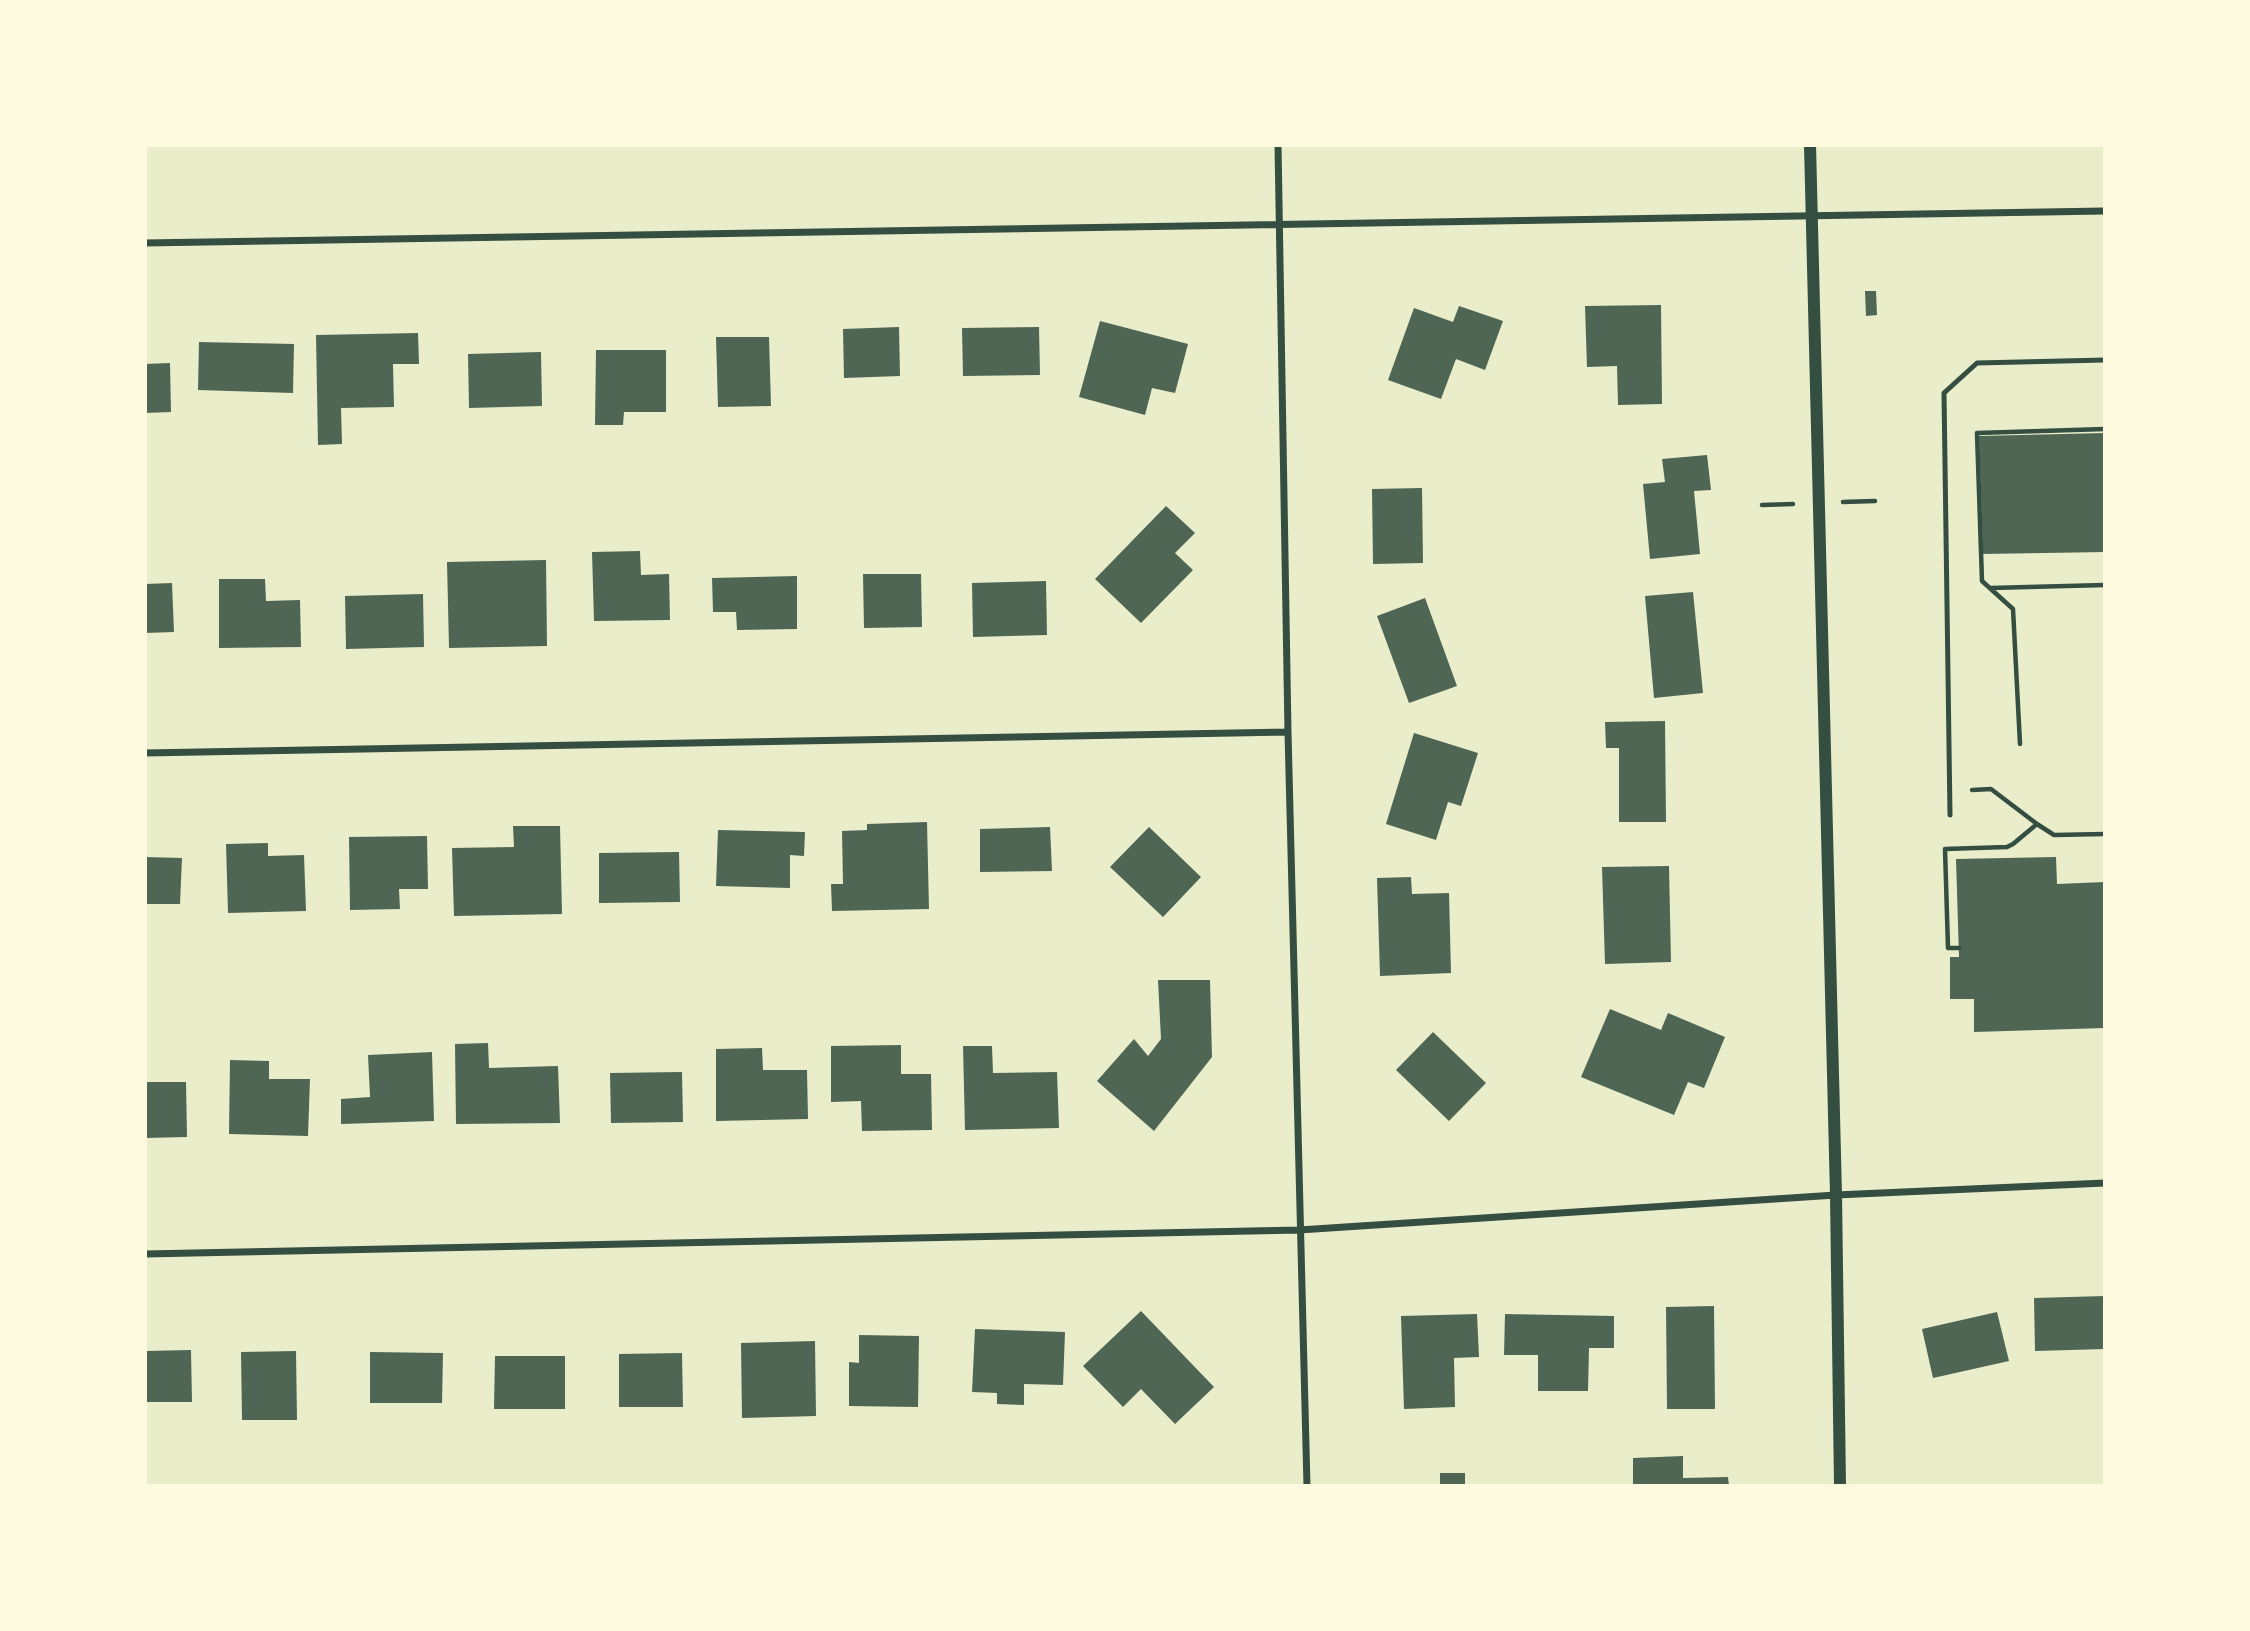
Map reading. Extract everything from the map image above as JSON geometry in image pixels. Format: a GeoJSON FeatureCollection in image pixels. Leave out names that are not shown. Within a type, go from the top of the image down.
{"type":"FeatureCollection","features":[{"type":"Feature","properties":{"kind":"street"},"geometry":{"type":"LineString","coordinates":[[1278,145],[1288,732],[1307,1486]]}},
{"type":"Feature","properties":{"kind":"street"},"geometry":{"type":"LineString","coordinates":[[1810,145],[1836,1195],[1840,1486]]}},
{"type":"Feature","properties":{"kind":"street"},"geometry":{"type":"LineString","coordinates":[[145,243],[2105,211]]}},
{"type":"Feature","properties":{"kind":"street"},"geometry":{"type":"LineString","coordinates":[[145,753],[1288,732]]}},
{"type":"Feature","properties":{"kind":"street"},"geometry":{"type":"LineString","coordinates":[[145,1254],[1299,1230],[1836,1195],[2105,1183]]}},
{"type":"Feature","properties":{"kind":"lane"},"geometry":{"type":"LineString","coordinates":[[1950,814],[1944,394],[1977,363],[2105,360]]}},
{"type":"Feature","properties":{"kind":"path"},"geometry":{"type":"LineString","coordinates":[[2020,744],[2013,609],[1982,581],[1976,433],[2105,429]]}},
{"type":"Feature","properties":{"kind":"path"},"geometry":{"type":"LineString","coordinates":[[1989,589],[2105,585]]}},
{"type":"Feature","properties":{"kind":"path"},"geometry":{"type":"LineString","coordinates":[[1950,790],[1990,789],[2054,835],[2105,834]]}},
{"type":"Feature","properties":{"kind":"path"},"geometry":{"type":"LineString","coordinates":[[1959,948],[1948,948],[1945,849],[2007,847],[2037,824]]}},
{"type":"Feature","properties":{"kind":"building"},"geometry":{"type":"Polygon","coordinates":[[[1865,291],[1876,291],[1877,315],[1866,316],[1865,291]]]}},
{"type":"Feature","properties":{"kind":"building"},"geometry":{"type":"Polygon","coordinates":[[[1661,305],[1662,404],[1618,405],[1617,366],[1587,367],[1585,306],[1661,305]]]}},
{"type":"Feature","properties":{"kind":"building"},"geometry":{"type":"Polygon","coordinates":[[[1459,306],[1503,321],[1485,370],[1456,359],[1441,399],[1388,380],[1414,308],[1453,322],[1459,306]]]}},
{"type":"Feature","properties":{"kind":"building"},"geometry":{"type":"Polygon","coordinates":[[[1100,321],[1188,344],[1175,393],[1152,388],[1145,415],[1079,397],[1100,321]]]}},
{"type":"Feature","properties":{"kind":"building"},"geometry":{"type":"Polygon","coordinates":[[[899,327],[900,376],[844,378],[843,329],[899,327]]]}},
{"type":"Feature","properties":{"kind":"building"},"geometry":{"type":"Polygon","coordinates":[[[1039,327],[1040,375],[963,376],[962,328],[1039,327]]]}},
{"type":"Feature","properties":{"kind":"building"},"geometry":{"type":"Polygon","coordinates":[[[418,333],[419,364],[393,364],[394,407],[341,408],[342,444],[318,445],[316,335],[418,333]]]}},
{"type":"Feature","properties":{"kind":"building"},"geometry":{"type":"Polygon","coordinates":[[[716,337],[769,337],[771,406],[718,407],[716,337]]]}},
{"type":"Feature","properties":{"kind":"building"},"geometry":{"type":"Polygon","coordinates":[[[199,342],[294,344],[293,393],[198,390],[199,342]]]}},
{"type":"Feature","properties":{"kind":"building"},"geometry":{"type":"Polygon","coordinates":[[[596,350],[666,350],[666,412],[624,412],[623,425],[595,425],[596,350]]]}},
{"type":"Feature","properties":{"kind":"building"},"geometry":{"type":"Polygon","coordinates":[[[541,352],[542,406],[469,408],[468,354],[541,352]]]}},
{"type":"Feature","properties":{"kind":"building"},"geometry":{"type":"Polygon","coordinates":[[[170,363],[171,412],[145,413],[145,364],[170,363]]]}},
{"type":"Feature","properties":{"kind":"building"},"geometry":{"type":"Polygon","coordinates":[[[2105,433],[2105,552],[1983,554],[1979,436],[2105,433]]]}},
{"type":"Feature","properties":{"kind":"building"},"geometry":{"type":"Polygon","coordinates":[[[1707,455],[1711,490],[1694,491],[1700,554],[1650,559],[1643,484],[1665,482],[1662,459],[1707,455]]]}},
{"type":"Feature","properties":{"kind":"building"},"geometry":{"type":"Polygon","coordinates":[[[1422,488],[1423,563],[1373,564],[1372,489],[1422,488]]]}},
{"type":"Feature","properties":{"kind":"building"},"geometry":{"type":"Polygon","coordinates":[[[1166,506],[1195,533],[1175,553],[1193,570],[1141,623],[1095,579],[1166,506]]]}},
{"type":"Feature","properties":{"kind":"building"},"geometry":{"type":"Polygon","coordinates":[[[640,551],[641,575],[669,574],[670,620],[594,621],[592,552],[640,551]]]}},
{"type":"Feature","properties":{"kind":"building"},"geometry":{"type":"Polygon","coordinates":[[[546,560],[547,646],[449,648],[447,562],[546,560]]]}},
{"type":"Feature","properties":{"kind":"building"},"geometry":{"type":"Polygon","coordinates":[[[863,574],[921,574],[922,627],[864,628],[863,574]]]}},
{"type":"Feature","properties":{"kind":"building"},"geometry":{"type":"Polygon","coordinates":[[[797,576],[797,629],[737,630],[736,612],[713,612],[712,578],[797,576]]]}},
{"type":"Feature","properties":{"kind":"building"},"geometry":{"type":"Polygon","coordinates":[[[219,579],[265,579],[266,601],[300,600],[301,647],[219,648],[219,579]]]}},
{"type":"Feature","properties":{"kind":"building"},"geometry":{"type":"Polygon","coordinates":[[[1046,581],[1047,635],[973,637],[972,583],[1046,581]]]}},
{"type":"Feature","properties":{"kind":"building"},"geometry":{"type":"Polygon","coordinates":[[[172,583],[174,632],[145,633],[145,584],[172,583]]]}},
{"type":"Feature","properties":{"kind":"building"},"geometry":{"type":"Polygon","coordinates":[[[1693,592],[1703,693],[1654,698],[1645,596],[1693,592]]]}},
{"type":"Feature","properties":{"kind":"building"},"geometry":{"type":"Polygon","coordinates":[[[423,594],[424,647],[346,649],[345,596],[423,594]]]}},
{"type":"Feature","properties":{"kind":"building"},"geometry":{"type":"Polygon","coordinates":[[[1425,598],[1457,686],[1409,703],[1377,616],[1425,598]]]}},
{"type":"Feature","properties":{"kind":"building"},"geometry":{"type":"Polygon","coordinates":[[[1665,721],[1666,822],[1619,822],[1619,748],[1606,748],[1605,722],[1665,721]]]}},
{"type":"Feature","properties":{"kind":"building"},"geometry":{"type":"Polygon","coordinates":[[[1414,733],[1478,753],[1461,806],[1448,802],[1436,840],[1386,824],[1414,733]]]}},
{"type":"Feature","properties":{"kind":"building"},"geometry":{"type":"Polygon","coordinates":[[[927,822],[929,909],[832,911],[831,884],[843,884],[842,831],[867,830],[867,824],[927,822]]]}},
{"type":"Feature","properties":{"kind":"building"},"geometry":{"type":"Polygon","coordinates":[[[513,826],[560,826],[562,914],[454,916],[452,848],[514,847],[513,826]]]}},
{"type":"Feature","properties":{"kind":"building"},"geometry":{"type":"Polygon","coordinates":[[[1050,827],[1052,871],[980,872],[980,829],[1050,827]]]}},
{"type":"Feature","properties":{"kind":"building"},"geometry":{"type":"Polygon","coordinates":[[[1149,827],[1201,877],[1163,917],[1110,867],[1149,827]]]}},
{"type":"Feature","properties":{"kind":"building"},"geometry":{"type":"Polygon","coordinates":[[[718,830],[805,832],[804,856],[790,855],[790,888],[716,886],[718,830]]]}},
{"type":"Feature","properties":{"kind":"building"},"geometry":{"type":"Polygon","coordinates":[[[427,836],[428,889],[399,889],[400,909],[350,910],[349,837],[427,836]]]}},
{"type":"Feature","properties":{"kind":"building"},"geometry":{"type":"Polygon","coordinates":[[[268,843],[268,856],[304,855],[306,911],[228,913],[226,844],[268,843]]]}},
{"type":"Feature","properties":{"kind":"building"},"geometry":{"type":"Polygon","coordinates":[[[679,852],[680,902],[599,903],[599,853],[679,852]]]}},
{"type":"Feature","properties":{"kind":"building"},"geometry":{"type":"Polygon","coordinates":[[[145,857],[182,858],[180,904],[145,904],[145,857]]]}},
{"type":"Feature","properties":{"kind":"building"},"geometry":{"type":"Polygon","coordinates":[[[2056,857],[2057,884],[2105,882],[2105,1028],[1974,1032],[1974,999],[1950,999],[1950,957],[1959,957],[1956,859],[2056,857]]]}},
{"type":"Feature","properties":{"kind":"building"},"geometry":{"type":"Polygon","coordinates":[[[1669,866],[1671,962],[1605,964],[1602,867],[1669,866]]]}},
{"type":"Feature","properties":{"kind":"building"},"geometry":{"type":"Polygon","coordinates":[[[1411,877],[1412,894],[1449,893],[1451,973],[1380,976],[1377,878],[1411,877]]]}},
{"type":"Feature","properties":{"kind":"building"},"geometry":{"type":"Polygon","coordinates":[[[1158,980],[1210,980],[1212,1057],[1154,1131],[1097,1081],[1134,1039],[1148,1056],[1161,1039],[1158,980]]]}},
{"type":"Feature","properties":{"kind":"building"},"geometry":{"type":"Polygon","coordinates":[[[1610,1009],[1661,1030],[1668,1013],[1725,1037],[1704,1088],[1688,1082],[1674,1115],[1581,1077],[1610,1009]]]}},
{"type":"Feature","properties":{"kind":"building"},"geometry":{"type":"Polygon","coordinates":[[[1433,1032],[1486,1083],[1449,1121],[1396,1070],[1433,1032]]]}},
{"type":"Feature","properties":{"kind":"building"},"geometry":{"type":"Polygon","coordinates":[[[488,1043],[489,1068],[558,1066],[560,1123],[456,1124],[455,1044],[488,1043]]]}},
{"type":"Feature","properties":{"kind":"building"},"geometry":{"type":"Polygon","coordinates":[[[901,1045],[901,1074],[931,1074],[932,1130],[862,1131],[861,1101],[831,1102],[831,1046],[901,1045]]]}},
{"type":"Feature","properties":{"kind":"building"},"geometry":{"type":"Polygon","coordinates":[[[963,1046],[992,1046],[993,1073],[1057,1072],[1059,1128],[965,1130],[963,1046]]]}},
{"type":"Feature","properties":{"kind":"building"},"geometry":{"type":"Polygon","coordinates":[[[762,1048],[763,1070],[807,1070],[808,1119],[716,1121],[716,1049],[762,1048]]]}},
{"type":"Feature","properties":{"kind":"building"},"geometry":{"type":"Polygon","coordinates":[[[432,1052],[434,1121],[341,1124],[341,1099],[370,1097],[368,1055],[432,1052]]]}},
{"type":"Feature","properties":{"kind":"building"},"geometry":{"type":"Polygon","coordinates":[[[230,1060],[269,1061],[269,1079],[310,1079],[308,1136],[229,1134],[230,1060]]]}},
{"type":"Feature","properties":{"kind":"building"},"geometry":{"type":"Polygon","coordinates":[[[682,1072],[683,1122],[611,1123],[610,1073],[682,1072]]]}},
{"type":"Feature","properties":{"kind":"building"},"geometry":{"type":"Polygon","coordinates":[[[145,1082],[186,1082],[187,1137],[145,1138],[145,1082]]]}},
{"type":"Feature","properties":{"kind":"building"},"geometry":{"type":"Polygon","coordinates":[[[2105,1296],[2105,1349],[2035,1351],[2034,1298],[2105,1296]]]}},
{"type":"Feature","properties":{"kind":"building"},"geometry":{"type":"Polygon","coordinates":[[[1714,1306],[1715,1409],[1667,1409],[1666,1307],[1714,1306]]]}},
{"type":"Feature","properties":{"kind":"building"},"geometry":{"type":"Polygon","coordinates":[[[1141,1311],[1214,1387],[1175,1424],[1141,1389],[1123,1407],[1083,1366],[1141,1311]]]}},
{"type":"Feature","properties":{"kind":"building"},"geometry":{"type":"Polygon","coordinates":[[[1997,1312],[2009,1361],[1933,1378],[1922,1329],[1997,1312]]]}},
{"type":"Feature","properties":{"kind":"building"},"geometry":{"type":"Polygon","coordinates":[[[1477,1314],[1479,1357],[1454,1358],[1455,1407],[1404,1409],[1401,1316],[1477,1314]]]}},
{"type":"Feature","properties":{"kind":"building"},"geometry":{"type":"Polygon","coordinates":[[[1505,1314],[1614,1316],[1614,1348],[1589,1348],[1588,1391],[1538,1391],[1538,1355],[1504,1355],[1505,1314]]]}},
{"type":"Feature","properties":{"kind":"building"},"geometry":{"type":"Polygon","coordinates":[[[975,1329],[1065,1332],[1063,1385],[1024,1384],[1024,1405],[997,1404],[997,1393],[972,1392],[975,1329]]]}},
{"type":"Feature","properties":{"kind":"building"},"geometry":{"type":"Polygon","coordinates":[[[859,1335],[919,1336],[918,1407],[849,1406],[849,1362],[859,1363],[859,1335]]]}},
{"type":"Feature","properties":{"kind":"building"},"geometry":{"type":"Polygon","coordinates":[[[815,1341],[816,1416],[742,1418],[741,1343],[815,1341]]]}},
{"type":"Feature","properties":{"kind":"building"},"geometry":{"type":"Polygon","coordinates":[[[191,1350],[192,1402],[145,1402],[145,1351],[191,1350]]]}},
{"type":"Feature","properties":{"kind":"building"},"geometry":{"type":"Polygon","coordinates":[[[296,1351],[297,1420],[242,1420],[241,1352],[296,1351]]]}},
{"type":"Feature","properties":{"kind":"building"},"geometry":{"type":"Polygon","coordinates":[[[370,1352],[443,1353],[442,1403],[370,1403],[370,1352]]]}},
{"type":"Feature","properties":{"kind":"building"},"geometry":{"type":"Polygon","coordinates":[[[682,1353],[683,1407],[619,1407],[619,1354],[682,1353]]]}},
{"type":"Feature","properties":{"kind":"building"},"geometry":{"type":"Polygon","coordinates":[[[495,1356],[565,1356],[565,1409],[494,1409],[495,1356]]]}},
{"type":"Feature","properties":{"kind":"building"},"geometry":{"type":"Polygon","coordinates":[[[1683,1456],[1683,1478],[1728,1477],[1729,1486],[1633,1486],[1633,1458],[1683,1456]]]}},
{"type":"Feature","properties":{"kind":"building"},"geometry":{"type":"Polygon","coordinates":[[[1440,1473],[1465,1473],[1465,1486],[1440,1486],[1440,1473]]]}}]}
